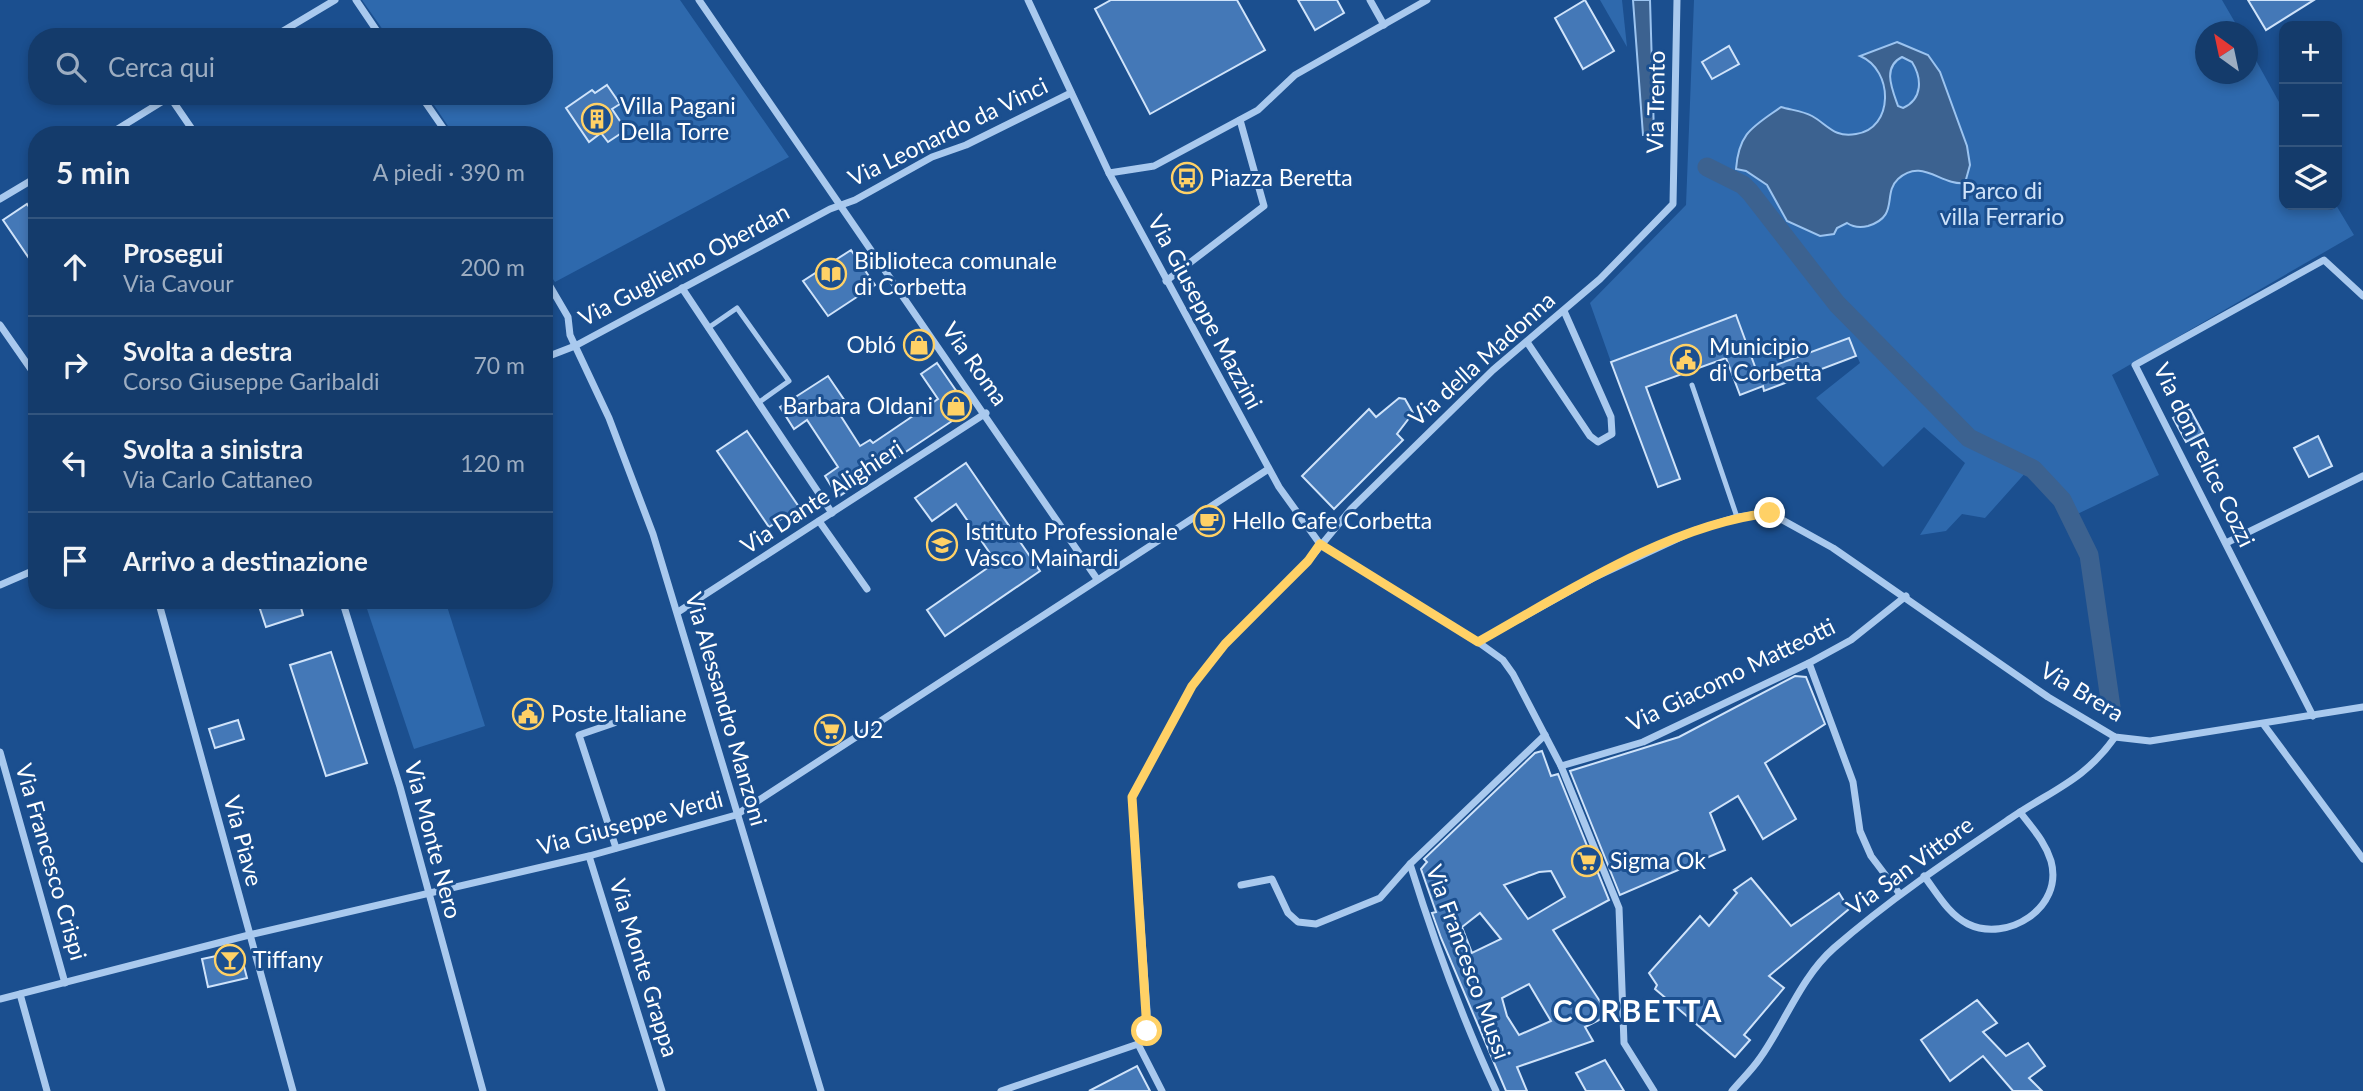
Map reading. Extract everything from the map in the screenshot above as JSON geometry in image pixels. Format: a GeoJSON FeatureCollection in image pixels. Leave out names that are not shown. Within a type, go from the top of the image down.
{"type":"FeatureCollection","features":[{"type":"Feature","properties":{"kind":"street"},"geometry":{"type":"LineString","coordinates":[[288,28],[335,0]]}},
{"type":"Feature","properties":{"kind":"street"},"geometry":{"type":"LineString","coordinates":[[356,0],[375,28]]}},
{"type":"Feature","properties":{"kind":"street","name":"Via Roma"},"geometry":{"type":"LineString","coordinates":[[699,0],[986,413],[1097,579]]}},
{"type":"Feature","properties":{"kind":"street","name":"Via Giuseppe Mazzini"},"geometry":{"type":"LineString","coordinates":[[1028,0],[1109,173],[1267,470],[1320,544]]}},
{"type":"Feature","properties":{"kind":"street"},"geometry":{"type":"LineString","coordinates":[[1370,0],[1384,24]]}},
{"type":"Feature","properties":{"kind":"street"},"geometry":{"type":"LineString","coordinates":[[1109,173],[1154,166],[1240,120],[1258,110],[1295,75],[1427,0]]}},
{"type":"Feature","properties":{"kind":"street","name":"Via Trento"},"geometry":{"type":"LineString","coordinates":[[1673,204],[1676,0]]}},
{"type":"Feature","properties":{"kind":"street","name":"Via Leonardo da Vinci"},"geometry":{"type":"LineString","coordinates":[[841,205],[932,157],[966,145],[1071,93]]}},
{"type":"Feature","properties":{"kind":"street"},"geometry":{"type":"LineString","coordinates":[[123,126],[158,105]]}},
{"type":"Feature","properties":{"kind":"street"},"geometry":{"type":"LineString","coordinates":[[176,105],[190,126]]}},
{"type":"Feature","properties":{"kind":"street"},"geometry":{"type":"LineString","coordinates":[[427,105],[442,126]]}},
{"type":"Feature","properties":{"kind":"street"},"geometry":{"type":"LineString","coordinates":[[1166,281],[1264,206],[1240,120]]}},
{"type":"Feature","properties":{"kind":"street"},"geometry":{"type":"LineString","coordinates":[[0,199],[28,182]]}},
{"type":"Feature","properties":{"kind":"street","name":"Via della Madonna"},"geometry":{"type":"LineString","coordinates":[[1138,1044],[1147,1031],[1147,1010],[1132,797],[1192,686],[1225,644],[1308,561],[1320,544],[1441,419],[1600,279],[1673,204]]}},
{"type":"Feature","properties":{"kind":"street","name":"Via Guglielmo Oberdan"},"geometry":{"type":"LineString","coordinates":[[553,355],[575,346],[841,205]]}},
{"type":"Feature","properties":{"kind":"street","name":"Via don Felice Cozzi"},"geometry":{"type":"LineString","coordinates":[[2313,716],[2135,365],[2324,260],[2363,296]]}},
{"type":"Feature","properties":{"kind":"street"},"geometry":{"type":"LineString","coordinates":[[682,288],[832,513]]}},
{"type":"Feature","properties":{"kind":"street","name":"Via Alessandro Manzoni"},"geometry":{"type":"LineString","coordinates":[[553,291],[568,317],[575,346],[614,431],[653,534],[821,1091]]}},
{"type":"Feature","properties":{"kind":"street"},"geometry":{"type":"LineString","coordinates":[[1527,342],[1590,436],[1598,442],[1612,434],[1611,417],[1564,311]]}},
{"type":"Feature","properties":{"kind":"street"},"geometry":{"type":"LineString","coordinates":[[0,325],[28,365]]}},
{"type":"Feature","properties":{"kind":"street","name":"Via Dante Alighieri"},"geometry":{"type":"LineString","coordinates":[[678,612],[986,413]]}},
{"type":"Feature","properties":{"kind":"street","name":"Via Giuseppe Verdi"},"geometry":{"type":"LineString","coordinates":[[0,999],[248,935],[589,856],[736,815],[1267,470]]}},
{"type":"Feature","properties":{"kind":"street"},"geometry":{"type":"LineString","coordinates":[[2226,543],[2363,476]]}},
{"type":"Feature","properties":{"kind":"street","name":"Via Brera"},"geometry":{"type":"LineString","coordinates":[[1478,642],[1595,577],[1696,530],[1737,517],[1770,513],[1833,548],[2048,696],[2115,737],[2150,741],[2264,725],[2363,707]]}},
{"type":"Feature","properties":{"kind":"street"},"geometry":{"type":"LineString","coordinates":[[819,521],[867,589]]}},
{"type":"Feature","properties":{"kind":"street"},"geometry":{"type":"LineString","coordinates":[[1320,544],[1503,660],[1561,766],[1619,908],[1624,1044],[1643,1078],[1654,1091]]}},
{"type":"Feature","properties":{"kind":"street"},"geometry":{"type":"LineString","coordinates":[[0,584],[28,573]]}},
{"type":"Feature","properties":{"kind":"street","name":"Via Giacomo Matteotti"},"geometry":{"type":"LineString","coordinates":[[1561,766],[1643,742],[1809,663],[1851,640],[1906,596]]}},
{"type":"Feature","properties":{"kind":"street","name":"Via Piave"},"geometry":{"type":"LineString","coordinates":[[160,609],[293,1091]]}},
{"type":"Feature","properties":{"kind":"street","name":"Via Monte Nero"},"geometry":{"type":"LineString","coordinates":[[345,609],[400,787],[482,1091]]}},
{"type":"Feature","properties":{"kind":"street"},"geometry":{"type":"LineString","coordinates":[[1809,663],[1853,782],[1860,831],[1871,856],[1899,893]]}},
{"type":"Feature","properties":{"kind":"street"},"geometry":{"type":"LineString","coordinates":[[614,723],[579,735],[616,848]]}},
{"type":"Feature","properties":{"kind":"street"},"geometry":{"type":"LineString","coordinates":[[2264,725],[2363,859]]}},
{"type":"Feature","properties":{"kind":"street","name":"Via Francesco Mussi"},"geometry":{"type":"LineString","coordinates":[[1496,1091],[1475,1045],[1426,917],[1410,863],[1545,735]]}},
{"type":"Feature","properties":{"kind":"street","name":"Via San Vittore"},"geometry":{"type":"LineString","coordinates":[[1732,1091],[1760,1058],[1797,996],[1831,951],[1899,893],[2046,794],[2076,780],[2101,756],[2115,737]]}},
{"type":"Feature","properties":{"kind":"street","name":"Via Francesco Crispi"},"geometry":{"type":"LineString","coordinates":[[0,752],[65,982]]}},
{"type":"Feature","properties":{"kind":"street"},"geometry":{"type":"LineString","coordinates":[[1924,876],[1947,907],[1965,923],[1981,929],[2015,926],[2033,914],[2045,901],[2052,880],[2052,863],[2043,839],[2020,812]]}},
{"type":"Feature","properties":{"kind":"street","name":"Via Monte Grappa"},"geometry":{"type":"LineString","coordinates":[[589,856],[662,1091]]}},
{"type":"Feature","properties":{"kind":"street"},"geometry":{"type":"LineString","coordinates":[[1241,885],[1272,879],[1288,913],[1298,922],[1315,924],[1380,898],[1410,863]]}},
{"type":"Feature","properties":{"kind":"street"},"geometry":{"type":"LineString","coordinates":[[20,994],[47,1091]]}},
{"type":"Feature","properties":{"kind":"street"},"geometry":{"type":"LineString","coordinates":[[1001,1091],[1138,1044],[1162,1091]]}},
{"type":"Feature","properties":{"kind":"lane"},"geometry":{"type":"LineString","coordinates":[[708,328],[737,308],[789,381],[758,403]]}},
{"type":"Feature","properties":{"kind":"lane"},"geometry":{"type":"LineString","coordinates":[[1692,385],[1737,517]]}},
{"type":"Feature","properties":{"kind":"green space"},"geometry":{"type":"Polygon","coordinates":[[[362,0],[680,0],[789,157],[555,282],[553,126],[448,126],[434,105],[553,105],[553,28],[382,28],[362,0]]]}},
{"type":"Feature","properties":{"kind":"green space"},"geometry":{"type":"Polygon","coordinates":[[[1600,0],[1622,0],[1627,47],[1600,0]]]}},
{"type":"Feature","properties":{"kind":"green space","name":"Parco di villa Ferrario"},"geometry":{"type":"Polygon","coordinates":[[[1694,0],[2222,0],[2234,21],[2195,21],[2195,84],[2258,84],[2258,64],[2279,102],[2279,210],[2339,210],[2354,235],[2112,375],[2159,475],[2069,518],[2028,470],[1985,518],[1962,514],[1946,531],[1920,535],[1965,463],[1924,427],[1883,467],[1816,398],[1860,363],[1849,338],[1757,372],[1736,315],[1611,362],[1590,303],[1686,205],[1694,0]]]}},
{"type":"Feature","properties":{"kind":"green space"},"geometry":{"type":"Polygon","coordinates":[[[367,609],[448,609],[485,726],[414,749],[367,609]]]}},
{"type":"Feature","properties":{"kind":"shaded area"},"geometry":{"type":"Polygon","coordinates":[[[1633,0],[1650,0],[1654,134],[1643,135],[1633,0]]]}},
{"type":"Feature","properties":{"kind":"shaded area"},"geometry":{"type":"Polygon","coordinates":[[[1897,42],[1928,55],[1940,72],[1967,146],[1970,165],[1965,183],[1948,181],[1923,171],[1907,173],[1893,185],[1887,211],[1878,222],[1862,227],[1847,223],[1837,228],[1834,234],[1820,236],[1787,221],[1767,185],[1746,171],[1736,169],[1740,147],[1749,132],[1781,107],[1808,114],[1842,134],[1856,134],[1868,130],[1877,122],[1883,111],[1884,86],[1871,63],[1860,56],[1897,42]],[[1902,57],[1892,66],[1890,72],[1891,86],[1898,106],[1903,108],[1914,99],[1919,88],[1918,75],[1912,62],[1902,57]]]}},
{"type":"Feature","properties":{"kind":"building"},"geometry":{"type":"Polygon","coordinates":[[[1111,0],[1237,0],[1265,50],[1150,114],[1095,9],[1111,0]]]}},
{"type":"Feature","properties":{"kind":"building"},"geometry":{"type":"Polygon","coordinates":[[[1298,0],[1337,0],[1344,13],[1315,30],[1298,0]]]}},
{"type":"Feature","properties":{"kind":"building"},"geometry":{"type":"Polygon","coordinates":[[[1585,0],[1614,51],[1583,69],[1555,18],[1585,0]]]}},
{"type":"Feature","properties":{"kind":"building"},"geometry":{"type":"Polygon","coordinates":[[[2248,0],[2314,0],[2279,21],[2266,30],[2248,0]]]}},
{"type":"Feature","properties":{"kind":"building"},"geometry":{"type":"Polygon","coordinates":[[[1729,46],[1739,64],[1712,79],[1702,62],[1729,46]]]}},
{"type":"Feature","properties":{"kind":"building","name":"Villa Pagani Della Torre"},"geometry":{"type":"Polygon","coordinates":[[[607,85],[620,104],[612,109],[626,130],[608,142],[601,133],[589,142],[566,108],[592,90],[595,93],[607,85]]]}},
{"type":"Feature","properties":{"kind":"building"},"geometry":{"type":"Polygon","coordinates":[[[27,204],[28,257],[3,220],[27,204]]]}},
{"type":"Feature","properties":{"kind":"building"},"geometry":{"type":"Polygon","coordinates":[[[851,250],[875,285],[828,316],[803,281],[851,250]]]}},
{"type":"Feature","properties":{"kind":"building"},"geometry":{"type":"Polygon","coordinates":[[[1736,315],[1757,372],[1849,338],[1856,356],[1764,391],[1763,386],[1740,395],[1726,358],[1646,387],[1680,479],[1658,487],[1611,362],[1736,315]]]}},
{"type":"Feature","properties":{"kind":"building"},"geometry":{"type":"Polygon","coordinates":[[[937,363],[966,405],[964,413],[838,497],[825,476],[838,467],[807,420],[794,429],[780,407],[828,376],[847,404],[837,410],[860,446],[870,440],[873,443],[938,399],[921,374],[937,363]]]}},
{"type":"Feature","properties":{"kind":"building"},"geometry":{"type":"Polygon","coordinates":[[[1399,398],[1405,399],[1413,413],[1397,434],[1403,440],[1334,509],[1302,476],[1369,409],[1376,417],[1399,398]]]}},
{"type":"Feature","properties":{"kind":"building"},"geometry":{"type":"Polygon","coordinates":[[[2190,409],[2203,433],[2186,442],[2173,418],[2190,409]]]}},
{"type":"Feature","properties":{"kind":"building"},"geometry":{"type":"Polygon","coordinates":[[[747,431],[799,507],[769,527],[717,451],[747,431]]]}},
{"type":"Feature","properties":{"kind":"building"},"geometry":{"type":"Polygon","coordinates":[[[2318,436],[2332,466],[2309,477],[2294,448],[2318,436]]]}},
{"type":"Feature","properties":{"kind":"building"},"geometry":{"type":"Polygon","coordinates":[[[966,463],[1040,571],[945,636],[927,610],[996,562],[956,504],[932,521],[915,498],[966,463]]]}},
{"type":"Feature","properties":{"kind":"building"},"geometry":{"type":"Polygon","coordinates":[[[260,609],[301,609],[303,615],[266,627],[260,609]]]}},
{"type":"Feature","properties":{"kind":"building"},"geometry":{"type":"Polygon","coordinates":[[[331,652],[367,763],[326,776],[290,665],[331,652]]]}},
{"type":"Feature","properties":{"kind":"building"},"geometry":{"type":"Polygon","coordinates":[[[1795,676],[1806,677],[1825,724],[1765,763],[1796,819],[1763,839],[1738,796],[1710,813],[1725,850],[1620,895],[1570,771],[1679,737],[1795,676]]]}},
{"type":"Feature","properties":{"kind":"building"},"geometry":{"type":"Polygon","coordinates":[[[238,720],[244,739],[215,748],[209,729],[238,720]]]}},
{"type":"Feature","properties":{"kind":"building"},"geometry":{"type":"Polygon","coordinates":[[[1542,751],[1551,776],[1558,774],[1609,900],[1553,930],[1609,1015],[1585,1027],[1593,1041],[1517,1067],[1527,1091],[1506,1091],[1441,938],[1432,913],[1436,912],[1421,869],[1427,862],[1424,859],[1535,753],[1542,751]],[[1551,871],[1539,872],[1504,885],[1528,919],[1565,897],[1551,871]],[[1480,913],[1462,927],[1472,953],[1501,939],[1480,913]],[[1529,984],[1502,998],[1507,1016],[1519,1035],[1551,1021],[1529,984]]]}},
{"type":"Feature","properties":{"kind":"building"},"geometry":{"type":"Polygon","coordinates":[[[1751,878],[1791,926],[1839,893],[1849,909],[1769,976],[1784,988],[1744,1035],[1750,1040],[1735,1057],[1655,989],[1657,985],[1649,973],[1700,916],[1709,926],[1737,893],[1734,890],[1751,878]]]}},
{"type":"Feature","properties":{"kind":"building"},"geometry":{"type":"Polygon","coordinates":[[[240,951],[247,978],[208,987],[202,959],[240,951]]]}},
{"type":"Feature","properties":{"kind":"building"},"geometry":{"type":"Polygon","coordinates":[[[1977,1000],[1997,1023],[1983,1032],[2006,1056],[2028,1043],[2045,1066],[2029,1078],[2042,1091],[2013,1091],[1983,1056],[1950,1081],[1921,1040],[1977,1000]]]}},
{"type":"Feature","properties":{"kind":"building"},"geometry":{"type":"Polygon","coordinates":[[[1605,1060],[1624,1091],[1586,1091],[1576,1073],[1605,1060]]]}},
{"type":"Feature","properties":{"kind":"building"},"geometry":{"type":"Polygon","coordinates":[[[1137,1066],[1150,1091],[1089,1091],[1137,1066]]]}},
{"type":"Feature","properties":{"kind":"waterway"},"geometry":{"type":"LineString","coordinates":[[1707,167],[1743,185],[1750,192],[1837,304],[1969,438],[2033,469],[2062,500],[2089,555],[2111,707]]}},
{"type":"Feature","properties":{"kind":"place","name":"Villa Pagani Della Torre"},"geometry":{"type":"Point","coordinates":[597,119]}},
{"type":"Feature","properties":{"kind":"place","name":"Piazza Beretta"},"geometry":{"type":"Point","coordinates":[1187,178]}},
{"type":"Feature","properties":{"kind":"place","name":"Biblioteca comunale di Corbetta"},"geometry":{"type":"Point","coordinates":[831,274]}},
{"type":"Feature","properties":{"kind":"place","name":"Obló"},"geometry":{"type":"Point","coordinates":[919,345]}},
{"type":"Feature","properties":{"kind":"place","name":"Municipio di Corbetta"},"geometry":{"type":"Point","coordinates":[1686,360]}},
{"type":"Feature","properties":{"kind":"place","name":"Barbara Oldani"},"geometry":{"type":"Point","coordinates":[956,406]}},
{"type":"Feature","properties":{"kind":"place","name":"Hello Cafe Corbetta"},"geometry":{"type":"Point","coordinates":[1209,521]}},
{"type":"Feature","properties":{"kind":"place","name":"Istituto Professionale Vasco Mainardi"},"geometry":{"type":"Point","coordinates":[942,545]}},
{"type":"Feature","properties":{"kind":"place","name":"Poste Italiane"},"geometry":{"type":"Point","coordinates":[528,714]}},
{"type":"Feature","properties":{"kind":"place","name":"U2"},"geometry":{"type":"Point","coordinates":[830,730]}},
{"type":"Feature","properties":{"kind":"place","name":"Sigma Ok"},"geometry":{"type":"Point","coordinates":[1587,861]}},
{"type":"Feature","properties":{"kind":"place","name":"Tiffany"},"geometry":{"type":"Point","coordinates":[230,960]}},
{"type":"Feature","properties":{"kind":"district","name":"CORBETTA"},"geometry":{"type":"Point","coordinates":[1638,1012]}},
{"type":"Feature","properties":{"kind":"route"},"geometry":{"type":"LineString","coordinates":[[1147,1031],[1132,797],[1192,686],[1225,644],[1308,561],[1320,544],[1478,642],[1595,577],[1696,530],[1737,517],[1770,513]]}}]}
